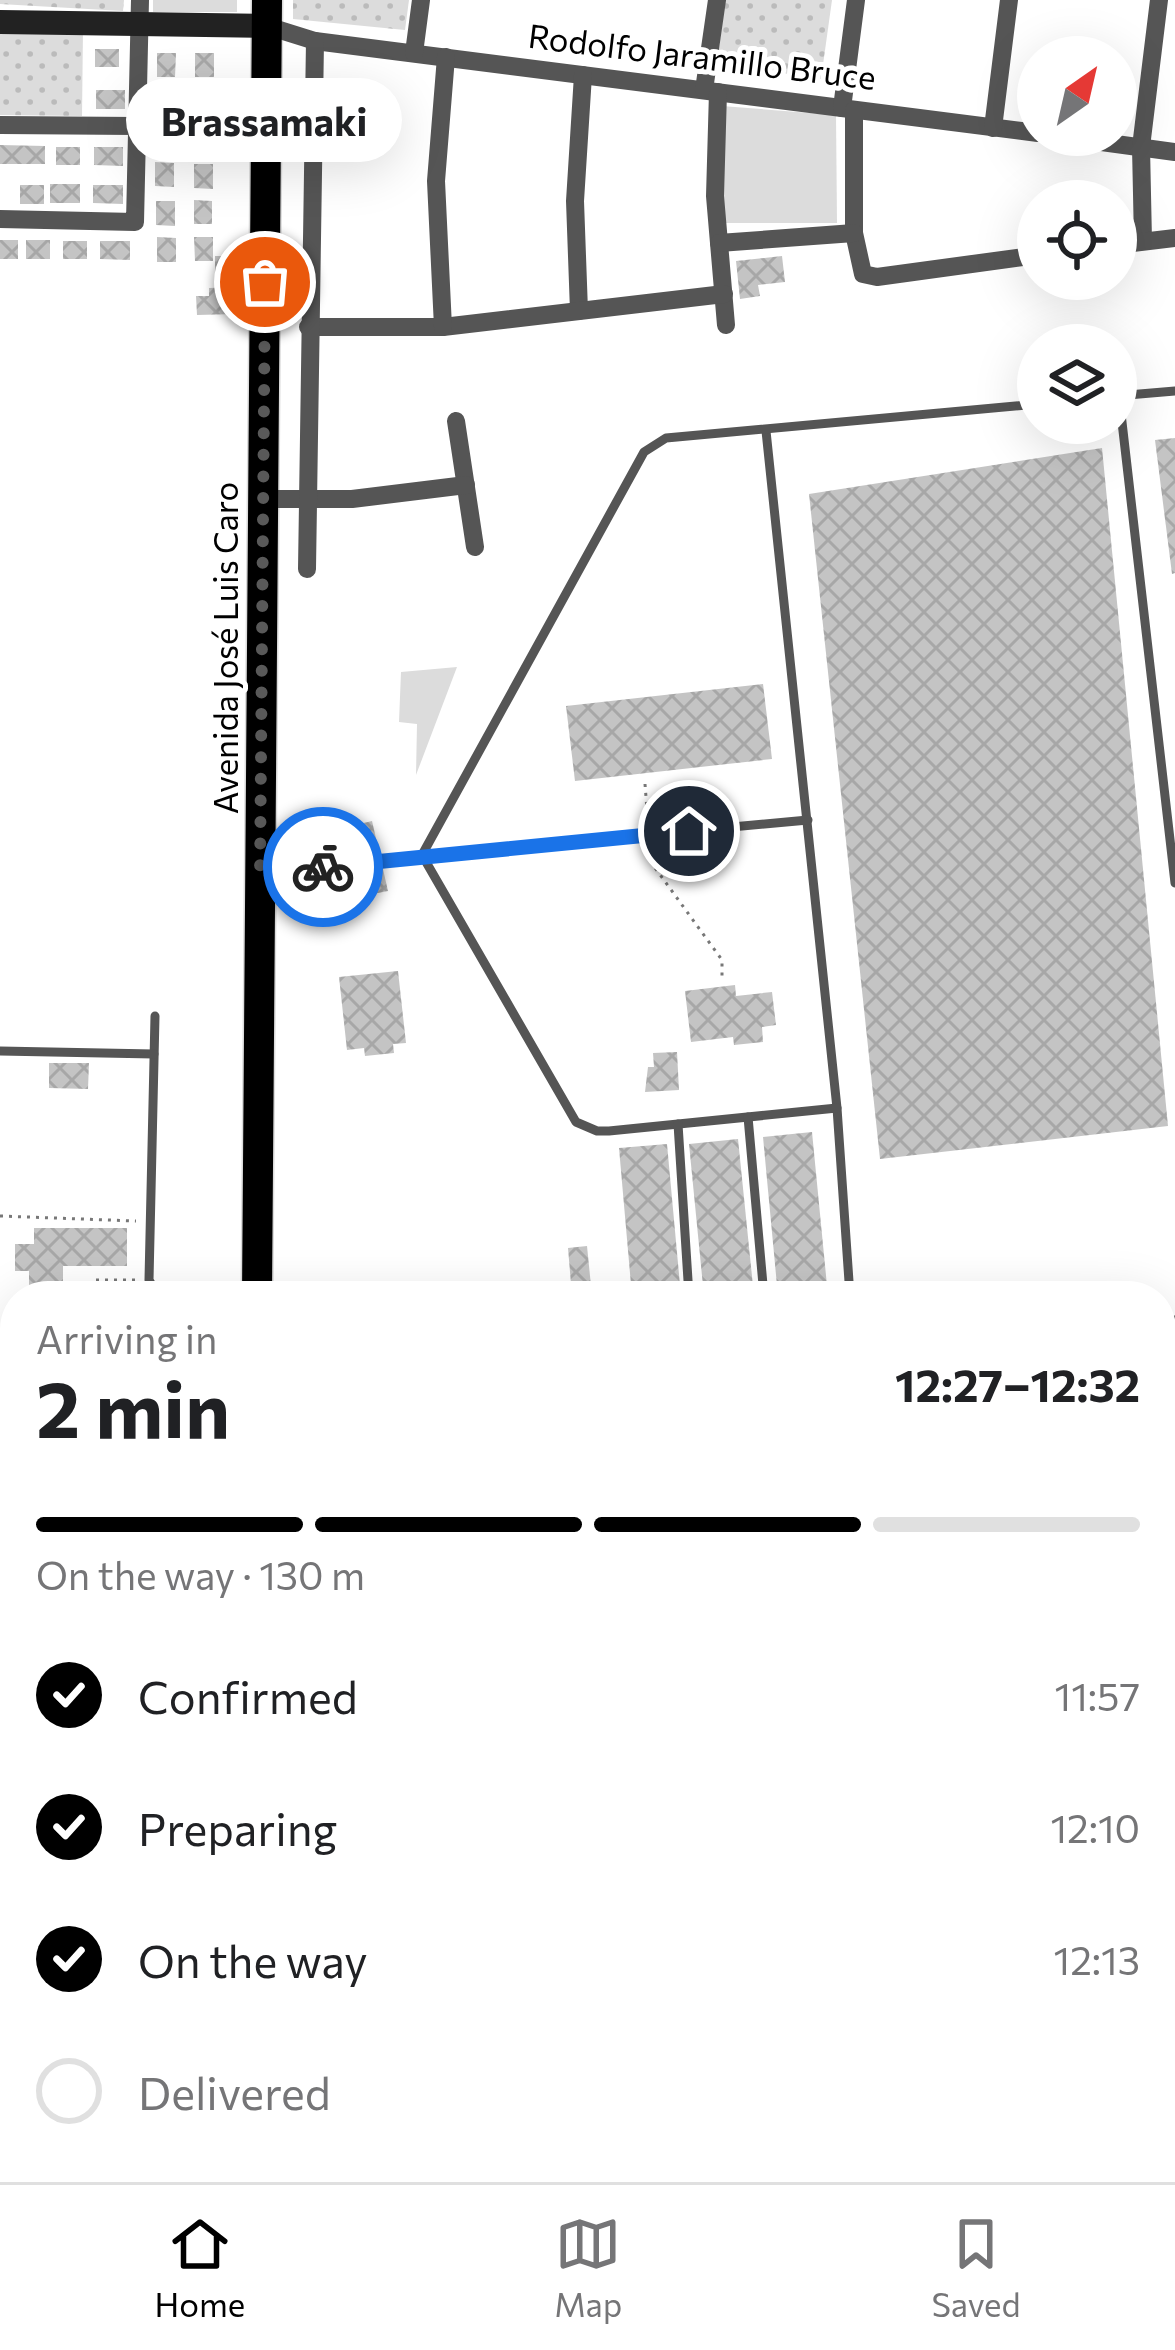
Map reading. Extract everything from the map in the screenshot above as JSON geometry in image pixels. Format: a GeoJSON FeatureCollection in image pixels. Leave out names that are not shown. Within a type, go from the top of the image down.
{"type":"FeatureCollection","features":[{"type":"Feature","properties":{"kind":"main road","name":"Avenida José Luis Caro"},"geometry":{"type":"LineString","coordinates":[[257,1281],[267,13]]}},
{"type":"Feature","properties":{"kind":"street"},"geometry":{"type":"LineString","coordinates":[[414,53],[421,0]]}},
{"type":"Feature","properties":{"kind":"street"},"geometry":{"type":"LineString","coordinates":[[717,0],[711,91],[726,325]]}},
{"type":"Feature","properties":{"kind":"street"},"geometry":{"type":"LineString","coordinates":[[856,0],[848,109],[854,233],[863,274],[877,278],[1017,258]]}},
{"type":"Feature","properties":{"kind":"street"},"geometry":{"type":"LineString","coordinates":[[993,128],[1009,0]]}},
{"type":"Feature","properties":{"kind":"street"},"geometry":{"type":"LineString","coordinates":[[1143,241],[1141,147],[1159,0]]}},
{"type":"Feature","properties":{"kind":"street"},"geometry":{"type":"LineString","coordinates":[[0,219],[135,222],[140,11]]}},
{"type":"Feature","properties":{"kind":"street","name":"Rodolfo Jaramillo Bruce"},"geometry":{"type":"LineString","coordinates":[[0,22],[140,11],[267,13],[315,41],[1017,131]]}},
{"type":"Feature","properties":{"kind":"street"},"geometry":{"type":"LineString","coordinates":[[307,569],[315,41]]}},
{"type":"Feature","properties":{"kind":"street"},"geometry":{"type":"LineString","coordinates":[[443,327],[436,181],[446,57]]}},
{"type":"Feature","properties":{"kind":"street"},"geometry":{"type":"LineString","coordinates":[[579,311],[575,201],[583,75]]}},
{"type":"Feature","properties":{"kind":"street"},"geometry":{"type":"LineString","coordinates":[[0,124],[137,126]]}},
{"type":"Feature","properties":{"kind":"street"},"geometry":{"type":"LineString","coordinates":[[1137,146],[1175,152]]}},
{"type":"Feature","properties":{"kind":"street"},"geometry":{"type":"LineString","coordinates":[[719,243],[854,233]]}},
{"type":"Feature","properties":{"kind":"street"},"geometry":{"type":"LineString","coordinates":[[1137,242],[1175,238]]}},
{"type":"Feature","properties":{"kind":"street"},"geometry":{"type":"LineString","coordinates":[[308,327],[443,327],[724,295]]}},
{"type":"Feature","properties":{"kind":"street"},"geometry":{"type":"LineString","coordinates":[[456,421],[475,547]]}},
{"type":"Feature","properties":{"kind":"street"},"geometry":{"type":"LineString","coordinates":[[263,499],[352,499],[466,485]]}},
{"type":"Feature","properties":{"kind":"lane"},"geometry":{"type":"LineString","coordinates":[[1137,394],[1175,391]]}},
{"type":"Feature","properties":{"kind":"lane"},"geometry":{"type":"LineString","coordinates":[[422,855],[644,452],[666,438],[1017,406]]}},
{"type":"Feature","properties":{"kind":"lane"},"geometry":{"type":"LineString","coordinates":[[766,431],[837,1108],[849,1281]]}},
{"type":"Feature","properties":{"kind":"lane"},"geometry":{"type":"LineString","coordinates":[[1124,444],[1169,780],[1175,883]]}},
{"type":"Feature","properties":{"kind":"lane"},"geometry":{"type":"LineString","coordinates":[[260,877],[422,855],[808,820]]}},
{"type":"Feature","properties":{"kind":"lane"},"geometry":{"type":"LineString","coordinates":[[422,855],[576,1122],[597,1131],[837,1108]]}},
{"type":"Feature","properties":{"kind":"lane"},"geometry":{"type":"LineString","coordinates":[[149,1280],[155,1016]]}},
{"type":"Feature","properties":{"kind":"lane"},"geometry":{"type":"LineString","coordinates":[[0,1051],[154,1054]]}},
{"type":"Feature","properties":{"kind":"lane"},"geometry":{"type":"LineString","coordinates":[[748,1117],[763,1281]]}},
{"type":"Feature","properties":{"kind":"lane"},"geometry":{"type":"LineString","coordinates":[[678,1124],[688,1281]]}},
{"type":"Feature","properties":{"kind":"path"},"geometry":{"type":"LineString","coordinates":[[645,784],[653,865],[722,960],[722,976]]}},
{"type":"Feature","properties":{"kind":"path"},"geometry":{"type":"LineString","coordinates":[[0,1216],[150,1222]]}},
{"type":"Feature","properties":{"kind":"path"},"geometry":{"type":"LineString","coordinates":[[97,1280],[149,1280]]}},
{"type":"Feature","properties":{"kind":"shaded area"},"geometry":{"type":"Polygon","coordinates":[[[0,0],[124,0],[123,11],[0,4],[0,0]]]}},
{"type":"Feature","properties":{"kind":"shaded area"},"geometry":{"type":"Polygon","coordinates":[[[153,0],[237,0],[237,12],[153,12],[153,0]]]}},
{"type":"Feature","properties":{"kind":"shaded area"},"geometry":{"type":"Polygon","coordinates":[[[293,0],[409,0],[405,30],[293,19],[293,0]]]}},
{"type":"Feature","properties":{"kind":"shaded area"},"geometry":{"type":"Polygon","coordinates":[[[725,0],[832,0],[821,79],[717,63],[725,0]]]}},
{"type":"Feature","properties":{"kind":"shaded area"},"geometry":{"type":"Polygon","coordinates":[[[0,28],[83,29],[82,116],[0,115],[0,28]]]}},
{"type":"Feature","properties":{"kind":"shaded area"},"geometry":{"type":"Polygon","coordinates":[[[722,106],[836,115],[837,223],[722,223],[722,106]]]}},
{"type":"Feature","properties":{"kind":"shaded area"},"geometry":{"type":"Polygon","coordinates":[[[457,667],[416,775],[417,724],[399,722],[401,672],[457,667]]]}},
{"type":"Feature","properties":{"kind":"building"},"geometry":{"type":"Polygon","coordinates":[[[95,49],[119,49],[119,67],[95,67],[95,49]]]}},
{"type":"Feature","properties":{"kind":"building"},"geometry":{"type":"Polygon","coordinates":[[[157,53],[176,53],[175,77],[157,77],[157,53]]]}},
{"type":"Feature","properties":{"kind":"building"},"geometry":{"type":"Polygon","coordinates":[[[195,53],[214,53],[214,77],[195,77],[195,53]]]}},
{"type":"Feature","properties":{"kind":"building"},"geometry":{"type":"Polygon","coordinates":[[[96,90],[125,90],[125,109],[96,109],[96,90]]]}},
{"type":"Feature","properties":{"kind":"building"},"geometry":{"type":"Polygon","coordinates":[[[157,90],[175,90],[175,115],[157,114],[157,90]]]}},
{"type":"Feature","properties":{"kind":"building"},"geometry":{"type":"Polygon","coordinates":[[[194,90],[213,90],[213,115],[194,115],[194,90]]]}},
{"type":"Feature","properties":{"kind":"building"},"geometry":{"type":"Polygon","coordinates":[[[155,128],[174,128],[174,152],[155,152],[155,128]]]}},
{"type":"Feature","properties":{"kind":"building"},"geometry":{"type":"Polygon","coordinates":[[[194,128],[212,128],[213,152],[194,152],[194,128]]]}},
{"type":"Feature","properties":{"kind":"building"},"geometry":{"type":"Polygon","coordinates":[[[0,145],[45,146],[45,164],[0,164],[0,145]]]}},
{"type":"Feature","properties":{"kind":"building"},"geometry":{"type":"Polygon","coordinates":[[[56,147],[80,147],[80,165],[56,165],[56,147]]]}},
{"type":"Feature","properties":{"kind":"building"},"geometry":{"type":"Polygon","coordinates":[[[94,147],[123,147],[123,166],[94,165],[94,147]]]}},
{"type":"Feature","properties":{"kind":"building"},"geometry":{"type":"Polygon","coordinates":[[[155,162],[174,163],[174,187],[155,186],[155,162]]]}},
{"type":"Feature","properties":{"kind":"building"},"geometry":{"type":"Polygon","coordinates":[[[194,164],[213,164],[213,189],[194,188],[194,164]]]}},
{"type":"Feature","properties":{"kind":"building"},"geometry":{"type":"Polygon","coordinates":[[[50,184],[80,184],[80,203],[50,203],[50,184]]]}},
{"type":"Feature","properties":{"kind":"building"},"geometry":{"type":"Polygon","coordinates":[[[20,185],[44,185],[44,204],[20,204],[20,185]]]}},
{"type":"Feature","properties":{"kind":"building"},"geometry":{"type":"Polygon","coordinates":[[[93,185],[123,185],[123,204],[93,203],[93,185]]]}},
{"type":"Feature","properties":{"kind":"building"},"geometry":{"type":"Polygon","coordinates":[[[194,200],[212,201],[212,224],[194,224],[194,200]]]}},
{"type":"Feature","properties":{"kind":"building"},"geometry":{"type":"Polygon","coordinates":[[[156,201],[175,201],[175,226],[156,225],[156,201]]]}},
{"type":"Feature","properties":{"kind":"building"},"geometry":{"type":"Polygon","coordinates":[[[157,237],[176,238],[176,262],[157,262],[157,237]]]}},
{"type":"Feature","properties":{"kind":"building"},"geometry":{"type":"Polygon","coordinates":[[[194,237],[213,237],[213,261],[195,261],[194,237]]]}},
{"type":"Feature","properties":{"kind":"building"},"geometry":{"type":"Polygon","coordinates":[[[0,240],[18,240],[18,259],[0,259],[0,240]]]}},
{"type":"Feature","properties":{"kind":"building"},"geometry":{"type":"Polygon","coordinates":[[[26,240],[50,240],[50,259],[26,259],[26,240]]]}},
{"type":"Feature","properties":{"kind":"building"},"geometry":{"type":"Polygon","coordinates":[[[63,241],[87,241],[87,259],[63,259],[63,241]]]}},
{"type":"Feature","properties":{"kind":"building"},"geometry":{"type":"Polygon","coordinates":[[[100,241],[130,241],[130,260],[100,259],[100,241]]]}},
{"type":"Feature","properties":{"kind":"building"},"geometry":{"type":"Polygon","coordinates":[[[215,256],[237,256],[237,274],[215,274],[215,256]]]}},
{"type":"Feature","properties":{"kind":"building"},"geometry":{"type":"Polygon","coordinates":[[[782,256],[785,282],[758,285],[760,296],[740,299],[736,261],[782,256]]]}},
{"type":"Feature","properties":{"kind":"building"},"geometry":{"type":"Polygon","coordinates":[[[234,287],[235,314],[197,315],[196,296],[209,296],[209,288],[234,287]]]}},
{"type":"Feature","properties":{"kind":"building"},"geometry":{"type":"Polygon","coordinates":[[[1175,438],[1175,573],[1172,574],[1155,440],[1175,438]]]}},
{"type":"Feature","properties":{"kind":"building"},"geometry":{"type":"Polygon","coordinates":[[[1102,448],[1168,1126],[880,1159],[809,494],[1102,448]]]}},
{"type":"Feature","properties":{"kind":"building"},"geometry":{"type":"Polygon","coordinates":[[[763,684],[772,759],[575,781],[566,706],[763,684]]]}},
{"type":"Feature","properties":{"kind":"building"},"geometry":{"type":"Polygon","coordinates":[[[372,821],[388,891],[363,896],[347,827],[372,821]]]}},
{"type":"Feature","properties":{"kind":"building"},"geometry":{"type":"Polygon","coordinates":[[[398,971],[406,1043],[393,1044],[394,1053],[365,1056],[364,1048],[347,1050],[339,977],[398,971]]]}},
{"type":"Feature","properties":{"kind":"building"},"geometry":{"type":"Polygon","coordinates":[[[735,985],[736,996],[772,992],[776,1025],[762,1027],[763,1042],[734,1045],[733,1037],[691,1042],[685,991],[735,985]]]}},
{"type":"Feature","properties":{"kind":"building"},"geometry":{"type":"Polygon","coordinates":[[[677,1052],[679,1090],[645,1092],[648,1067],[654,1067],[653,1053],[677,1052]]]}},
{"type":"Feature","properties":{"kind":"building"},"geometry":{"type":"Polygon","coordinates":[[[49,1063],[89,1063],[88,1089],[49,1088],[49,1063]]]}},
{"type":"Feature","properties":{"kind":"building"},"geometry":{"type":"Polygon","coordinates":[[[812,1132],[827,1281],[777,1281],[763,1137],[812,1132]]]}},
{"type":"Feature","properties":{"kind":"building"},"geometry":{"type":"Polygon","coordinates":[[[738,1139],[752,1281],[703,1281],[689,1144],[738,1139]]]}},
{"type":"Feature","properties":{"kind":"building"},"geometry":{"type":"Polygon","coordinates":[[[667,1144],[680,1281],[631,1281],[619,1148],[667,1144]]]}},
{"type":"Feature","properties":{"kind":"building"},"geometry":{"type":"Polygon","coordinates":[[[34,1228],[127,1228],[127,1266],[63,1266],[63,1281],[29,1281],[29,1271],[15,1271],[15,1244],[34,1244],[34,1228]]]}},
{"type":"Feature","properties":{"kind":"building"},"geometry":{"type":"Polygon","coordinates":[[[587,1246],[590,1281],[571,1281],[568,1248],[587,1246]]]}},
{"type":"Feature","properties":{"kind":"way so far"},"geometry":{"type":"LineString","coordinates":[[265,282],[260,877],[323,867]]}},
{"type":"Feature","properties":{"kind":"place","name":"Brassamaki"},"geometry":{"type":"Point","coordinates":[265,282]}},
{"type":"Feature","properties":{"kind":"route"},"geometry":{"type":"LineString","coordinates":[[323,867],[689,831]]}}]}
